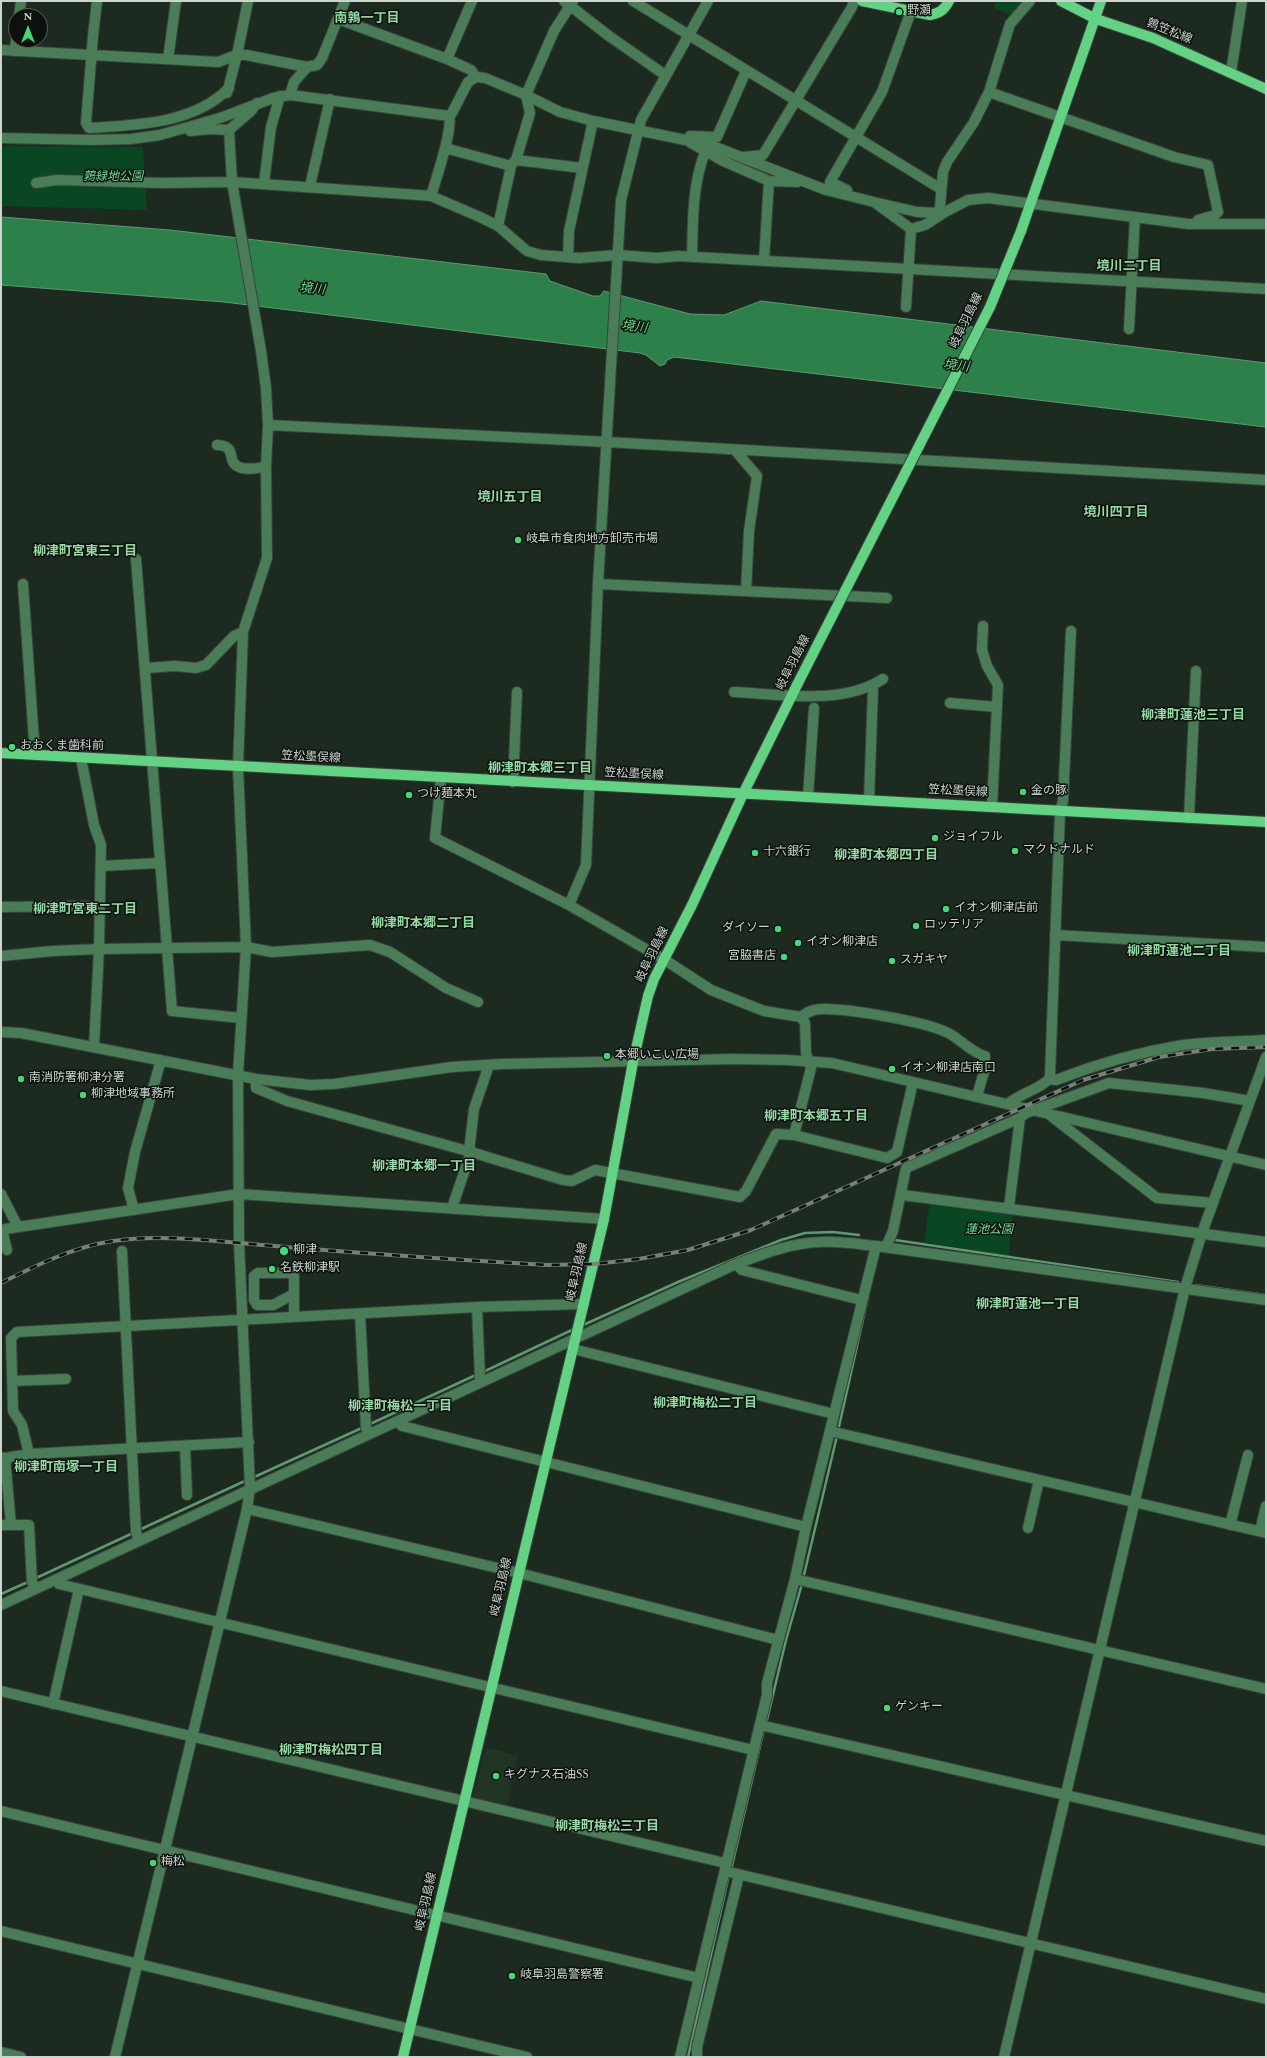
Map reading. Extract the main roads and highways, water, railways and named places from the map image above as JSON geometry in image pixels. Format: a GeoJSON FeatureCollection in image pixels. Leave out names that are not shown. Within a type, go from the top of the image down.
{"type":"FeatureCollection","features":[{"type":"Feature","properties":{"kind":"main road"},"geometry":{"type":"LineString","coordinates":[[862,1],[930,15],[938,13],[944,8],[948,1]]}},
{"type":"Feature","properties":{"kind":"main road","name":"鶉笠松線"},"geometry":{"type":"LineString","coordinates":[[1060,1],[1096,19],[1153,38],[1266,89]]}},
{"type":"Feature","properties":{"kind":"main road","name":"岐阜羽島線"},"geometry":{"type":"LineString","coordinates":[[403,2057],[604,1219],[614,1173],[633,1062],[648,996],[654,980],[665,960],[798,682],[990,306],[1032,203],[1101,1]]}},
{"type":"Feature","properties":{"kind":"main road","name":"笠松墨俣線"},"geometry":{"type":"LineString","coordinates":[[1,753],[1266,822]]}},
{"type":"Feature","properties":{"kind":"water","name":"境川"},"geometry":{"type":"Polygon","coordinates":[[[1,217],[170,230],[546,274],[550,281],[593,296],[600,296],[604,291],[690,314],[724,315],[761,301],[1266,363],[1266,427],[674,357],[667,360],[665,364],[660,366],[646,355],[640,353],[224,302],[1,285],[1,217]]]}},
{"type":"Feature","properties":{"kind":"waterway"},"geometry":{"type":"LineString","coordinates":[[581,1326],[678,1282],[781,1240],[805,1233],[833,1232],[859,1235]]}},
{"type":"Feature","properties":{"kind":"waterway"},"geometry":{"type":"LineString","coordinates":[[895,1240],[1178,1282]]}},
{"type":"Feature","properties":{"kind":"waterway"},"geometry":{"type":"LineString","coordinates":[[1195,1285],[1266,1295]]}},
{"type":"Feature","properties":{"kind":"waterway"},"geometry":{"type":"LineString","coordinates":[[838,1431],[868,1297]]}},
{"type":"Feature","properties":{"kind":"waterway"},"geometry":{"type":"LineString","coordinates":[[483,1372],[574,1329]]}},
{"type":"Feature","properties":{"kind":"waterway"},"geometry":{"type":"LineString","coordinates":[[368,1425],[478,1374]]}},
{"type":"Feature","properties":{"kind":"waterway"},"geometry":{"type":"LineString","coordinates":[[252,1478],[364,1427]]}},
{"type":"Feature","properties":{"kind":"waterway"},"geometry":{"type":"LineString","coordinates":[[803,1579],[837,1436]]}},
{"type":"Feature","properties":{"kind":"waterway"},"geometry":{"type":"LineString","coordinates":[[139,1530],[247,1480]]}},
{"type":"Feature","properties":{"kind":"waterway"},"geometry":{"type":"LineString","coordinates":[[34,1579],[133,1533]]}},
{"type":"Feature","properties":{"kind":"waterway"},"geometry":{"type":"LineString","coordinates":[[1,1594],[30,1581]]}},
{"type":"Feature","properties":{"kind":"waterway"},"geometry":{"type":"LineString","coordinates":[[766,1724],[786,1640],[802,1584]]}},
{"type":"Feature","properties":{"kind":"waterway"},"geometry":{"type":"LineString","coordinates":[[731,1870],[764,1729]]}},
{"type":"Feature","properties":{"kind":"waterway"},"geometry":{"type":"LineString","coordinates":[[688,2057],[729,1875]]}},
{"type":"Feature","properties":{"kind":"railway"},"geometry":{"type":"LineString","coordinates":[[1,1283],[69,1252],[98,1244],[134,1239],[177,1238],[350,1252],[547,1265],[594,1264],[639,1259],[688,1250],[751,1230],[1083,1080],[1159,1057],[1212,1049],[1266,1047]]}},
{"type":"Feature","properties":{"kind":"place","name":"野瀬"},"geometry":{"type":"Point","coordinates":[899,12]}},
{"type":"Feature","properties":{"kind":"place","name":"岐阜市食肉地方卸売市場"},"geometry":{"type":"Point","coordinates":[518,540]}},
{"type":"Feature","properties":{"kind":"place","name":"おおくま歯科前"},"geometry":{"type":"Point","coordinates":[12,747]}},
{"type":"Feature","properties":{"kind":"place","name":"金の豚"},"geometry":{"type":"Point","coordinates":[1023,792]}},
{"type":"Feature","properties":{"kind":"place","name":"つけ麺本丸"},"geometry":{"type":"Point","coordinates":[409,795]}},
{"type":"Feature","properties":{"kind":"place","name":"ジョイフル"},"geometry":{"type":"Point","coordinates":[935,838]}},
{"type":"Feature","properties":{"kind":"place","name":"マクドナルド"},"geometry":{"type":"Point","coordinates":[1015,851]}},
{"type":"Feature","properties":{"kind":"place","name":"十六銀行"},"geometry":{"type":"Point","coordinates":[755,853]}},
{"type":"Feature","properties":{"kind":"place","name":"イオン柳津店前"},"geometry":{"type":"Point","coordinates":[946,909]}},
{"type":"Feature","properties":{"kind":"place","name":"ロッテリア"},"geometry":{"type":"Point","coordinates":[916,926]}},
{"type":"Feature","properties":{"kind":"place","name":"ダイソー"},"geometry":{"type":"Point","coordinates":[778,929]}},
{"type":"Feature","properties":{"kind":"place","name":"イオン柳津店"},"geometry":{"type":"Point","coordinates":[798,943]}},
{"type":"Feature","properties":{"kind":"place","name":"宮脇書店"},"geometry":{"type":"Point","coordinates":[784,957]}},
{"type":"Feature","properties":{"kind":"place","name":"スガキヤ"},"geometry":{"type":"Point","coordinates":[892,961]}},
{"type":"Feature","properties":{"kind":"place","name":"本郷いこい広場"},"geometry":{"type":"Point","coordinates":[607,1056]}},
{"type":"Feature","properties":{"kind":"place","name":"イオン柳津店南口"},"geometry":{"type":"Point","coordinates":[892,1069]}},
{"type":"Feature","properties":{"kind":"place","name":"南消防署柳津分署"},"geometry":{"type":"Point","coordinates":[21,1079]}},
{"type":"Feature","properties":{"kind":"place","name":"柳津地域事務所"},"geometry":{"type":"Point","coordinates":[83,1095]}},
{"type":"Feature","properties":{"kind":"place","name":"柳津"},"geometry":{"type":"Point","coordinates":[284,1251]}},
{"type":"Feature","properties":{"kind":"place","name":"名鉄柳津駅"},"geometry":{"type":"Point","coordinates":[272,1269]}},
{"type":"Feature","properties":{"kind":"place","name":"ゲンキー"},"geometry":{"type":"Point","coordinates":[887,1708]}},
{"type":"Feature","properties":{"kind":"place","name":"キグナス石油SS"},"geometry":{"type":"Point","coordinates":[496,1776]}},
{"type":"Feature","properties":{"kind":"place","name":"梅松"},"geometry":{"type":"Point","coordinates":[153,1863]}},
{"type":"Feature","properties":{"kind":"place","name":"岐阜羽島警察署"},"geometry":{"type":"Point","coordinates":[512,1976]}},
{"type":"Feature","properties":{"kind":"district","name":"南鶉一丁目"},"geometry":{"type":"Point","coordinates":[367,19]}},
{"type":"Feature","properties":{"kind":"district","name":"境川二丁目"},"geometry":{"type":"Point","coordinates":[1129,267]}},
{"type":"Feature","properties":{"kind":"district","name":"境川五丁目"},"geometry":{"type":"Point","coordinates":[510,498]}},
{"type":"Feature","properties":{"kind":"district","name":"境川四丁目"},"geometry":{"type":"Point","coordinates":[1116,513]}},
{"type":"Feature","properties":{"kind":"district","name":"柳津町宮東三丁目"},"geometry":{"type":"Point","coordinates":[85,552]}},
{"type":"Feature","properties":{"kind":"district","name":"柳津町蓮池三丁目"},"geometry":{"type":"Point","coordinates":[1193,716]}},
{"type":"Feature","properties":{"kind":"district","name":"柳津町本郷三丁目"},"geometry":{"type":"Point","coordinates":[540,769]}},
{"type":"Feature","properties":{"kind":"district","name":"柳津町本郷四丁目"},"geometry":{"type":"Point","coordinates":[886,856]}},
{"type":"Feature","properties":{"kind":"district","name":"柳津町宮東二丁目"},"geometry":{"type":"Point","coordinates":[85,910]}},
{"type":"Feature","properties":{"kind":"district","name":"柳津町本郷二丁目"},"geometry":{"type":"Point","coordinates":[423,924]}},
{"type":"Feature","properties":{"kind":"district","name":"柳津町蓮池二丁目"},"geometry":{"type":"Point","coordinates":[1179,952]}},
{"type":"Feature","properties":{"kind":"district","name":"柳津町本郷五丁目"},"geometry":{"type":"Point","coordinates":[816,1117]}},
{"type":"Feature","properties":{"kind":"district","name":"柳津町本郷一丁目"},"geometry":{"type":"Point","coordinates":[424,1167]}},
{"type":"Feature","properties":{"kind":"district","name":"柳津町蓮池一丁目"},"geometry":{"type":"Point","coordinates":[1028,1305]}},
{"type":"Feature","properties":{"kind":"district","name":"柳津町梅松二丁目"},"geometry":{"type":"Point","coordinates":[705,1404]}},
{"type":"Feature","properties":{"kind":"district","name":"柳津町梅松一丁目"},"geometry":{"type":"Point","coordinates":[400,1407]}},
{"type":"Feature","properties":{"kind":"district","name":"柳津町南塚一丁目"},"geometry":{"type":"Point","coordinates":[66,1468]}},
{"type":"Feature","properties":{"kind":"district","name":"柳津町梅松四丁目"},"geometry":{"type":"Point","coordinates":[331,1751]}},
{"type":"Feature","properties":{"kind":"district","name":"柳津町梅松三丁目"},"geometry":{"type":"Point","coordinates":[607,1827]}},
{"type":"Feature","properties":{"kind":"park label","name":"鶉緑地公園"},"geometry":{"type":"Point","coordinates":[113,178]}},
{"type":"Feature","properties":{"kind":"park label","name":"蓮池公園"},"geometry":{"type":"Point","coordinates":[989,1231]}}]}
